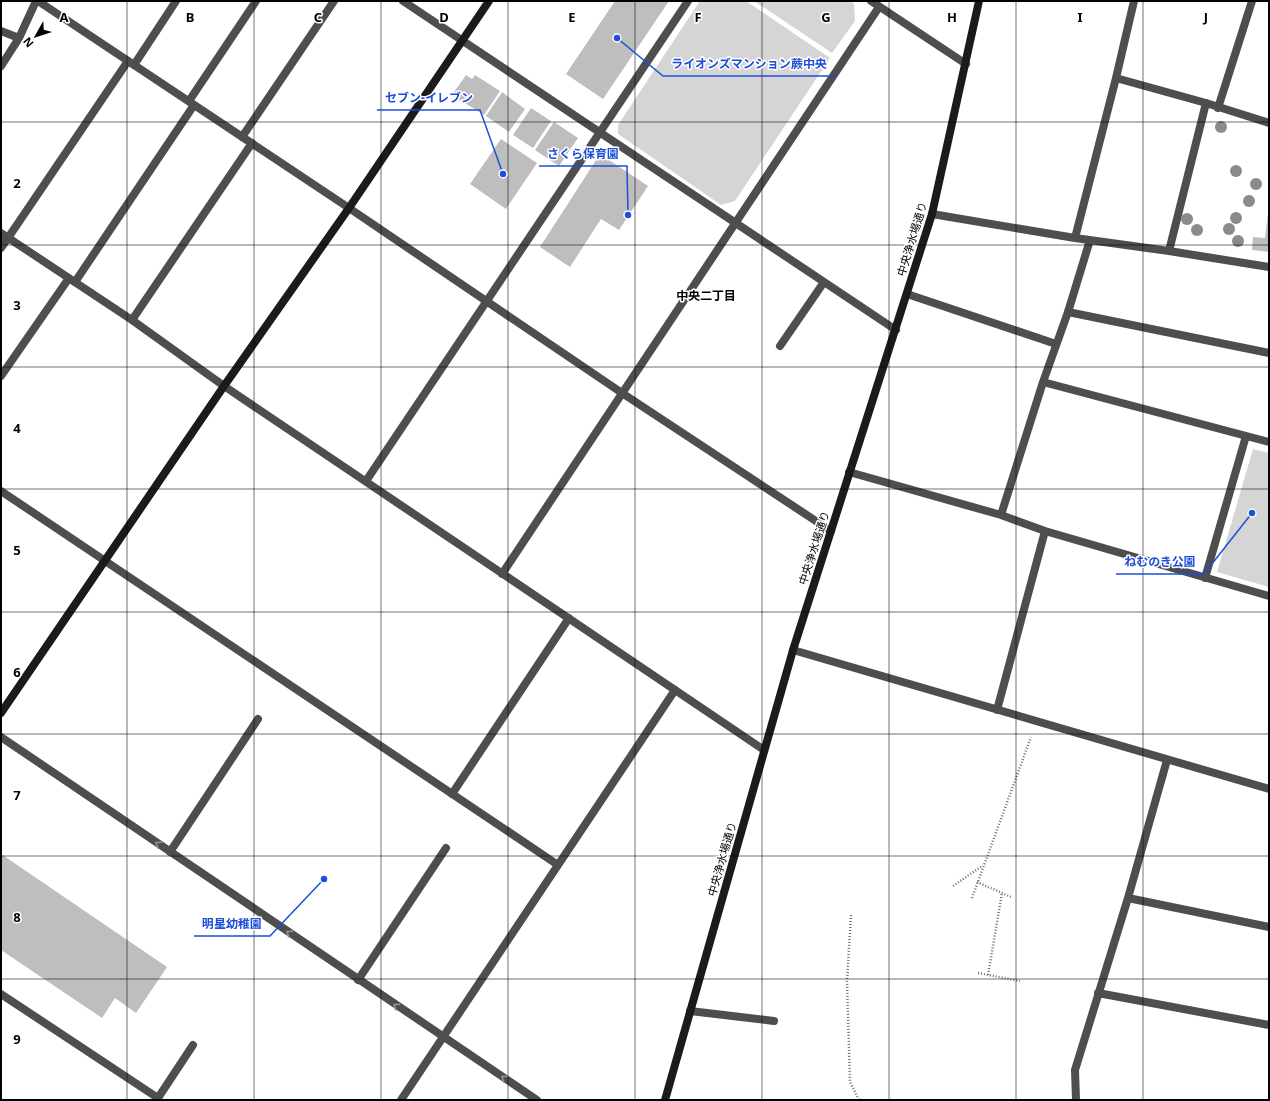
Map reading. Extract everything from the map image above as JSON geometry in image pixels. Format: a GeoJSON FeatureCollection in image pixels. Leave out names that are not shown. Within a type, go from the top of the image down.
{"type":"FeatureCollection","features":[{"type":"Feature","properties":{"kind":"street"},"geometry":{"type":"LineString","coordinates":[[1,66],[19,38],[37,1],[252,143],[622,393],[831,531]]}},
{"type":"Feature","properties":{"kind":"street"},"geometry":{"type":"LineString","coordinates":[[1,248],[176,1]]}},
{"type":"Feature","properties":{"kind":"street"},"geometry":{"type":"LineString","coordinates":[[1,376],[72,280],[192,103],[256,1]]}},
{"type":"Feature","properties":{"kind":"street"},"geometry":{"type":"LineString","coordinates":[[242,137],[334,1]]}},
{"type":"Feature","properties":{"kind":"street"},"geometry":{"type":"LineString","coordinates":[[403,1],[896,330]]}},
{"type":"Feature","properties":{"kind":"street"},"geometry":{"type":"LineString","coordinates":[[1,712],[490,1]]}},
{"type":"Feature","properties":{"kind":"street"},"geometry":{"type":"LineString","coordinates":[[366,481],[688,1]]}},
{"type":"Feature","properties":{"kind":"street"},"geometry":{"type":"LineString","coordinates":[[871,1],[966,64]]}},
{"type":"Feature","properties":{"kind":"street","name":"中央浄水場通り"},"geometry":{"type":"LineString","coordinates":[[665,1100],[793,650],[932,214],[979,1]]}},
{"type":"Feature","properties":{"kind":"street"},"geometry":{"type":"LineString","coordinates":[[1075,238],[1134,1]]}},
{"type":"Feature","properties":{"kind":"street"},"geometry":{"type":"LineString","coordinates":[[1218,108],[1252,1]]}},
{"type":"Feature","properties":{"kind":"street"},"geometry":{"type":"LineString","coordinates":[[502,574],[879,7]]}},
{"type":"Feature","properties":{"kind":"street"},"geometry":{"type":"LineString","coordinates":[[1,31],[19,38]]}},
{"type":"Feature","properties":{"kind":"street"},"geometry":{"type":"LineString","coordinates":[[1116,78],[1206,103],[1269,123]]}},
{"type":"Feature","properties":{"kind":"street"},"geometry":{"type":"LineString","coordinates":[[1169,251],[1206,103]]}},
{"type":"Feature","properties":{"kind":"street"},"geometry":{"type":"LineString","coordinates":[[132,320],[252,143]]}},
{"type":"Feature","properties":{"kind":"street"},"geometry":{"type":"LineString","coordinates":[[932,214],[1075,238],[1269,267]]}},
{"type":"Feature","properties":{"kind":"street"},"geometry":{"type":"LineString","coordinates":[[1,233],[132,320],[224,386],[764,750]]}},
{"type":"Feature","properties":{"kind":"street"},"geometry":{"type":"LineString","coordinates":[[1001,515],[1043,382],[1068,312],[1090,240]]}},
{"type":"Feature","properties":{"kind":"street"},"geometry":{"type":"LineString","coordinates":[[780,346],[824,282]]}},
{"type":"Feature","properties":{"kind":"street"},"geometry":{"type":"LineString","coordinates":[[907,294],[1056,344]]}},
{"type":"Feature","properties":{"kind":"street"},"geometry":{"type":"LineString","coordinates":[[1068,312],[1269,353]]}},
{"type":"Feature","properties":{"kind":"street"},"geometry":{"type":"LineString","coordinates":[[1043,382],[1269,442]]}},
{"type":"Feature","properties":{"kind":"street"},"geometry":{"type":"LineString","coordinates":[[1205,578],[1246,436]]}},
{"type":"Feature","properties":{"kind":"street"},"geometry":{"type":"LineString","coordinates":[[849,472],[1001,515],[1045,531],[1269,596]]}},
{"type":"Feature","properties":{"kind":"street"},"geometry":{"type":"LineString","coordinates":[[1,491],[558,865]]}},
{"type":"Feature","properties":{"kind":"street"},"geometry":{"type":"LineString","coordinates":[[997,710],[1045,531]]}},
{"type":"Feature","properties":{"kind":"street"},"geometry":{"type":"LineString","coordinates":[[452,794],[569,618]]}},
{"type":"Feature","properties":{"kind":"street"},"geometry":{"type":"LineString","coordinates":[[793,650],[1269,789]]}},
{"type":"Feature","properties":{"kind":"street"},"geometry":{"type":"LineString","coordinates":[[401,1100],[675,690]]}},
{"type":"Feature","properties":{"kind":"street"},"geometry":{"type":"LineString","coordinates":[[170,852],[258,719]]}},
{"type":"Feature","properties":{"kind":"street"},"geometry":{"type":"LineString","coordinates":[[1,737],[536,1100]]}},
{"type":"Feature","properties":{"kind":"street"},"geometry":{"type":"LineString","coordinates":[[1076,1100],[1075,1070],[1128,898],[1167,760]]}},
{"type":"Feature","properties":{"kind":"street"},"geometry":{"type":"LineString","coordinates":[[358,980],[446,848]]}},
{"type":"Feature","properties":{"kind":"street"},"geometry":{"type":"LineString","coordinates":[[1128,898],[1269,927]]}},
{"type":"Feature","properties":{"kind":"street"},"geometry":{"type":"LineString","coordinates":[[1098,993],[1269,1025]]}},
{"type":"Feature","properties":{"kind":"street"},"geometry":{"type":"LineString","coordinates":[[1,994],[158,1099],[193,1045]]}},
{"type":"Feature","properties":{"kind":"street"},"geometry":{"type":"LineString","coordinates":[[690,1011],[774,1021]]}},
{"type":"Feature","properties":{"kind":"path"},"geometry":{"type":"LineString","coordinates":[[972,898],[1037,721]]}},
{"type":"Feature","properties":{"kind":"path"},"geometry":{"type":"LineString","coordinates":[[953,886],[984,865]]}},
{"type":"Feature","properties":{"kind":"path"},"geometry":{"type":"LineString","coordinates":[[977,882],[1011,897]]}},
{"type":"Feature","properties":{"kind":"path"},"geometry":{"type":"LineString","coordinates":[[988,975],[1002,893]]}},
{"type":"Feature","properties":{"kind":"path"},"geometry":{"type":"LineString","coordinates":[[851,915],[847,981],[850,1082],[859,1100]]}},
{"type":"Feature","properties":{"kind":"path"},"geometry":{"type":"LineString","coordinates":[[978,973],[1020,981]]}},
{"type":"Feature","properties":{"kind":"shaded area"},"geometry":{"type":"Polygon","coordinates":[[[700,1],[746,1],[830,58],[735,201],[721,205],[618,134],[618,125],[700,1]]]}},
{"type":"Feature","properties":{"kind":"shaded area"},"geometry":{"type":"Polygon","coordinates":[[[754,1],[850,1],[854,4],[855,21],[832,53],[754,1]]]}},
{"type":"Feature","properties":{"kind":"shaded area"},"geometry":{"type":"Polygon","coordinates":[[[1253,449],[1269,453],[1269,587],[1217,572],[1253,449]]]}},
{"type":"Feature","properties":{"kind":"building"},"geometry":{"type":"Polygon","coordinates":[[[615,1],[669,1],[603,99],[566,74],[615,1]]]}},
{"type":"Feature","properties":{"kind":"building"},"geometry":{"type":"Polygon","coordinates":[[[466,75],[472,79],[475,75],[500,91],[484,115],[452,95],[466,75]]]}},
{"type":"Feature","properties":{"kind":"building"},"geometry":{"type":"Polygon","coordinates":[[[502,92],[525,109],[509,132],[486,116],[502,92]]]}},
{"type":"Feature","properties":{"kind":"building"},"geometry":{"type":"Polygon","coordinates":[[[531,108],[551,121],[533,148],[513,135],[531,108]]]}},
{"type":"Feature","properties":{"kind":"building"},"geometry":{"type":"Polygon","coordinates":[[[554,122],[578,138],[559,166],[535,150],[554,122]]]}},
{"type":"Feature","properties":{"kind":"building"},"geometry":{"type":"Polygon","coordinates":[[[501,139],[537,163],[506,209],[470,184],[501,139]]]}},
{"type":"Feature","properties":{"kind":"building"},"geometry":{"type":"Polygon","coordinates":[[[600,154],[648,186],[619,230],[601,219],[570,267],[540,247],[600,154]]]}},
{"type":"Feature","properties":{"kind":"building"},"geometry":{"type":"Polygon","coordinates":[[[1268,214],[1269,252],[1252,250],[1253,237],[1265,238],[1268,214]]]}},
{"type":"Feature","properties":{"kind":"building"},"geometry":{"type":"Polygon","coordinates":[[[1,854],[167,967],[136,1013],[115,998],[102,1018],[1,950],[1,854]]]}},
{"type":"Feature","properties":{"kind":"place","name":"ライオンズマンション蕨中央"},"geometry":{"type":"Point","coordinates":[617,38]}},
{"type":"Feature","properties":{"kind":"place","name":"セブン-イレブン"},"geometry":{"type":"Point","coordinates":[503,174]}},
{"type":"Feature","properties":{"kind":"place","name":"さくら保育園"},"geometry":{"type":"Point","coordinates":[628,215]}},
{"type":"Feature","properties":{"kind":"place","name":"ねむのき公園"},"geometry":{"type":"Point","coordinates":[1252,513]}},
{"type":"Feature","properties":{"kind":"place","name":"明星幼稚園"},"geometry":{"type":"Point","coordinates":[324,879]}},
{"type":"Feature","properties":{"kind":"district","name":"中央二丁目"},"geometry":{"type":"Point","coordinates":[706,296]}}]}
